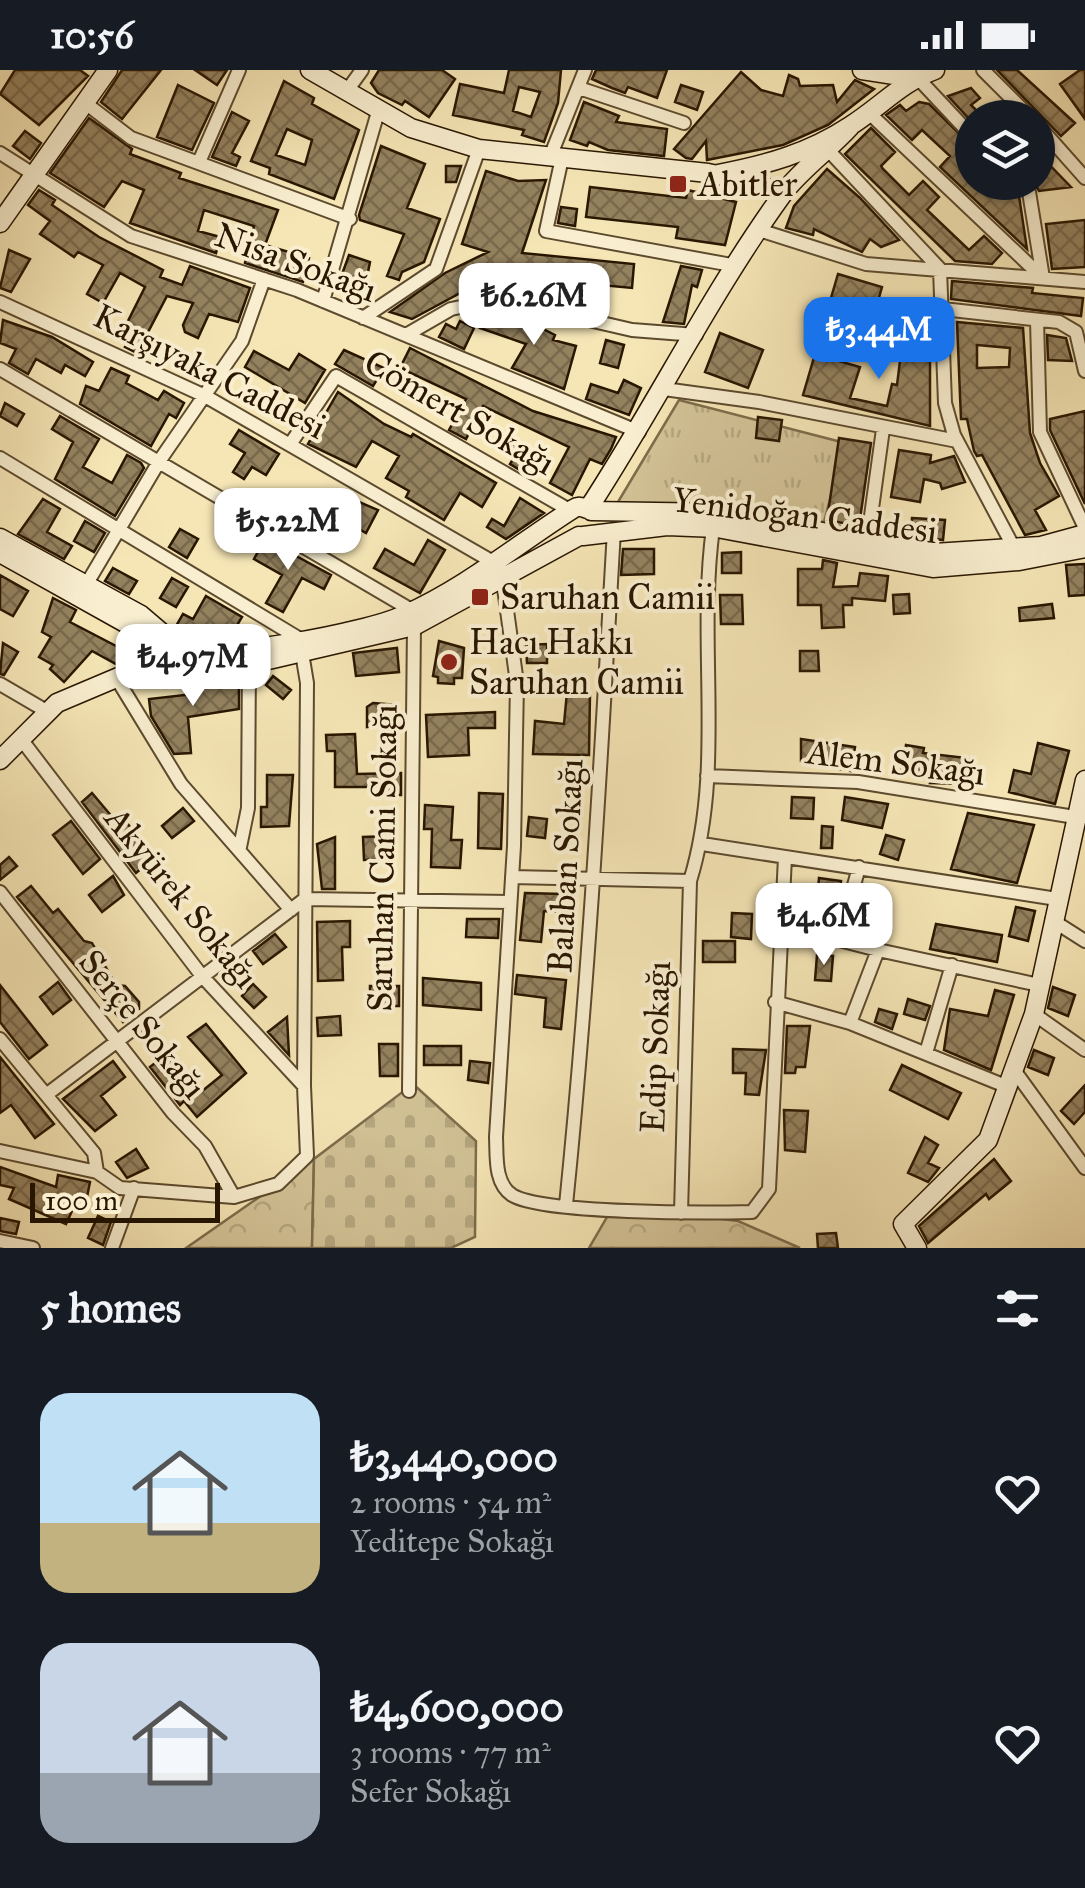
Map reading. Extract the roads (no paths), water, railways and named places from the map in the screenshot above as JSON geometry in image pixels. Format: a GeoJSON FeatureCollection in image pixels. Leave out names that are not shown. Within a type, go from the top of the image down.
{"type":"FeatureCollection","features":[{"type":"Feature","properties":{"kind":"street"},"geometry":{"type":"LineString","coordinates":[[0,223],[108,70]]}},
{"type":"Feature","properties":{"kind":"street"},"geometry":{"type":"LineString","coordinates":[[198,162],[239,70]]}},
{"type":"Feature","properties":{"kind":"street"},"geometry":{"type":"LineString","coordinates":[[310,70],[378,112],[437,138],[479,149],[714,174],[764,186],[777,194],[913,74]]}},
{"type":"Feature","properties":{"kind":"street"},"geometry":{"type":"LineString","coordinates":[[346,92],[362,70]]}},
{"type":"Feature","properties":{"kind":"street"},"geometry":{"type":"LineString","coordinates":[[585,70],[556,158],[546,230],[737,266]]}},
{"type":"Feature","properties":{"kind":"street"},"geometry":{"type":"LineString","coordinates":[[862,70],[913,74],[935,70]]}},
{"type":"Feature","properties":{"kind":"street"},"geometry":{"type":"LineString","coordinates":[[983,70],[1013,100]]}},
{"type":"Feature","properties":{"kind":"street"},"geometry":{"type":"LineString","coordinates":[[913,74],[955,118]]}},
{"type":"Feature","properties":{"kind":"street"},"geometry":{"type":"LineString","coordinates":[[579,88],[684,122]]}},
{"type":"Feature","properties":{"kind":"street"},"geometry":{"type":"LineString","coordinates":[[84,102],[132,138],[350,220]]}},
{"type":"Feature","properties":{"kind":"street"},"geometry":{"type":"LineString","coordinates":[[323,301],[350,220],[378,112]]}},
{"type":"Feature","properties":{"kind":"street"},"geometry":{"type":"LineString","coordinates":[[868,112],[1042,278]]}},
{"type":"Feature","properties":{"kind":"street"},"geometry":{"type":"LineString","coordinates":[[714,174],[773,164],[850,127]]}},
{"type":"Feature","properties":{"kind":"street"},"geometry":{"type":"LineString","coordinates":[[1055,144],[1085,178]]}},
{"type":"Feature","properties":{"kind":"street"},"geometry":{"type":"LineString","coordinates":[[363,318],[436,269],[479,149]]}},
{"type":"Feature","properties":{"kind":"street"},"geometry":{"type":"LineString","coordinates":[[829,151],[940,269],[945,403],[957,441],[1016,555]]}},
{"type":"Feature","properties":{"kind":"street","name":"Nisa Sokağı"},"geometry":{"type":"LineString","coordinates":[[0,153],[131,236],[323,301],[639,432]]}},
{"type":"Feature","properties":{"kind":"street"},"geometry":{"type":"LineString","coordinates":[[758,230],[764,186],[773,164]]}},
{"type":"Feature","properties":{"kind":"street"},"geometry":{"type":"LineString","coordinates":[[160,662],[248,662],[413,618],[498,568],[580,511],[639,432],[758,230],[788,187],[790,172],[773,164]]}},
{"type":"Feature","properties":{"kind":"street"},"geometry":{"type":"LineString","coordinates":[[1030,200],[1042,278]]}},
{"type":"Feature","properties":{"kind":"street"},"geometry":{"type":"LineString","coordinates":[[758,230],[866,264],[1085,282]]}},
{"type":"Feature","properties":{"kind":"street"},"geometry":{"type":"LineString","coordinates":[[86,586],[160,460],[242,341],[264,280]]}},
{"type":"Feature","properties":{"kind":"street"},"geometry":{"type":"LineString","coordinates":[[406,335],[450,309],[498,299],[632,330],[696,335]]}},
{"type":"Feature","properties":{"kind":"street","name":"Karşıyaka Caddesi"},"geometry":{"type":"LineString","coordinates":[[0,302],[205,396],[291,443],[498,568]]}},
{"type":"Feature","properties":{"kind":"street"},"geometry":{"type":"LineString","coordinates":[[942,308],[1059,322],[1076,332],[1085,371]]}},
{"type":"Feature","properties":{"kind":"street"},"geometry":{"type":"LineString","coordinates":[[1037,320],[1040,432],[1085,531]]}},
{"type":"Feature","properties":{"kind":"street"},"geometry":{"type":"LineString","coordinates":[[0,369],[160,460],[413,618]]}},
{"type":"Feature","properties":{"kind":"street","name":"Cömert Sokağı"},"geometry":{"type":"LineString","coordinates":[[291,443],[336,376],[580,511]]}},
{"type":"Feature","properties":{"kind":"street"},"geometry":{"type":"LineString","coordinates":[[664,389],[759,402],[883,430],[957,441]]}},
{"type":"Feature","properties":{"kind":"street"},"geometry":{"type":"LineString","coordinates":[[866,550],[883,430]]}},
{"type":"Feature","properties":{"kind":"street"},"geometry":{"type":"LineString","coordinates":[[0,458],[119,528],[301,646],[306,684],[307,1156],[278,1184],[234,1197],[120,1188],[98,1172],[0,1151]]}},
{"type":"Feature","properties":{"kind":"street"},"geometry":{"type":"LineString","coordinates":[[580,511],[594,528],[581,536]]}},
{"type":"Feature","properties":{"kind":"street","name":"Yenidoğan Caddesi"},"geometry":{"type":"LineString","coordinates":[[580,511],[721,513],[933,568],[1085,548]]}},
{"type":"Feature","properties":{"kind":"street","name":"Yenidoğan Caddesi"},"geometry":{"type":"LineString","coordinates":[[498,568],[581,536],[614,530],[713,528],[866,550]]}},
{"type":"Feature","properties":{"kind":"street","name":"Edip Sokağı"},"geometry":{"type":"LineString","coordinates":[[681,1213],[690,882],[702,844],[707,776],[713,528]]}},
{"type":"Feature","properties":{"kind":"street","name":"Balaban Sokağı"},"geometry":{"type":"LineString","coordinates":[[566,1205],[590,972],[590,878],[614,530]]}},
{"type":"Feature","properties":{"kind":"street","name":"Yenidoğan Caddesi"},"geometry":{"type":"LineString","coordinates":[[1016,555],[1085,531]]}},
{"type":"Feature","properties":{"kind":"street"},"geometry":{"type":"LineString","coordinates":[[0,538],[156,625],[176,645],[181,660],[160,662],[57,703],[0,760]]}},
{"type":"Feature","properties":{"kind":"street"},"geometry":{"type":"LineString","coordinates":[[0,553],[136,629],[146,636],[160,662]]}},
{"type":"Feature","properties":{"kind":"street"},"geometry":{"type":"LineString","coordinates":[[498,568],[517,683],[498,1170],[503,1186],[514,1196],[566,1205],[681,1213],[752,1212],[769,1189],[775,1002],[786,857]]}},
{"type":"Feature","properties":{"kind":"street","name":"Saruhan Cami Sokağı"},"geometry":{"type":"LineString","coordinates":[[409,1091],[413,618]]}},
{"type":"Feature","properties":{"kind":"street"},"geometry":{"type":"LineString","coordinates":[[176,645],[219,651],[301,646]]}},
{"type":"Feature","properties":{"kind":"street"},"geometry":{"type":"LineString","coordinates":[[240,847],[248,808],[248,662]]}},
{"type":"Feature","properties":{"kind":"street"},"geometry":{"type":"LineString","coordinates":[[116,678],[182,784],[291,910]]}},
{"type":"Feature","properties":{"kind":"street"},"geometry":{"type":"LineString","coordinates":[[0,684],[48,712]]}},
{"type":"Feature","properties":{"kind":"street","name":"Akyürek Sokağı"},"geometry":{"type":"LineString","coordinates":[[21,739],[202,976],[304,1086]]}},
{"type":"Feature","properties":{"kind":"street","name":"Alem Sokağı"},"geometry":{"type":"LineString","coordinates":[[707,776],[858,782],[1081,818]]}},
{"type":"Feature","properties":{"kind":"street"},"geometry":{"type":"LineString","coordinates":[[916,1248],[903,1224],[988,1140],[1011,1078],[1034,1014],[1052,920],[1081,818],[1085,780]]}},
{"type":"Feature","properties":{"kind":"street"},"geometry":{"type":"LineString","coordinates":[[702,844],[1057,900]]}},
{"type":"Feature","properties":{"kind":"street"},"geometry":{"type":"LineString","coordinates":[[859,867],[840,940],[1039,985]]}},
{"type":"Feature","properties":{"kind":"street"},"geometry":{"type":"LineString","coordinates":[[512,877],[690,882]]}},
{"type":"Feature","properties":{"kind":"street","name":"Serçe Sokağı"},"geometry":{"type":"LineString","coordinates":[[0,892],[116,1041],[205,1146],[234,1197]]}},
{"type":"Feature","properties":{"kind":"street"},"geometry":{"type":"LineString","coordinates":[[46,1095],[305,899],[510,902]]}},
{"type":"Feature","properties":{"kind":"street"},"geometry":{"type":"LineString","coordinates":[[1052,920],[1085,941]]}},
{"type":"Feature","properties":{"kind":"street"},"geometry":{"type":"LineString","coordinates":[[850,1023],[878,950]]}},
{"type":"Feature","properties":{"kind":"street"},"geometry":{"type":"LineString","coordinates":[[926,1053],[952,964]]}},
{"type":"Feature","properties":{"kind":"street"},"geometry":{"type":"LineString","coordinates":[[775,1002],[850,1023],[926,1053],[1011,1078],[1085,1168]]}},
{"type":"Feature","properties":{"kind":"street"},"geometry":{"type":"LineString","coordinates":[[1034,1014],[1085,1050]]}},
{"type":"Feature","properties":{"kind":"street"},"geometry":{"type":"LineString","coordinates":[[0,1039],[94,1153],[98,1172]]}},
{"type":"Feature","properties":{"kind":"street"},"geometry":{"type":"LineString","coordinates":[[112,1248],[134,1188]]}},
{"type":"Feature","properties":{"kind":"street"},"geometry":{"type":"LineString","coordinates":[[0,1241],[32,1248]]}},
{"type":"Feature","properties":{"kind":"place","name":"Abitler"},"geometry":{"type":"Point","coordinates":[678,184]}},
{"type":"Feature","properties":{"kind":"place","name":"Saruhan Camii"},"geometry":{"type":"Point","coordinates":[480,597]}},
{"type":"Feature","properties":{"kind":"place","name":"Hacı Hakkı Saruhan Camii"},"geometry":{"type":"Point","coordinates":[449,662]}}]}
